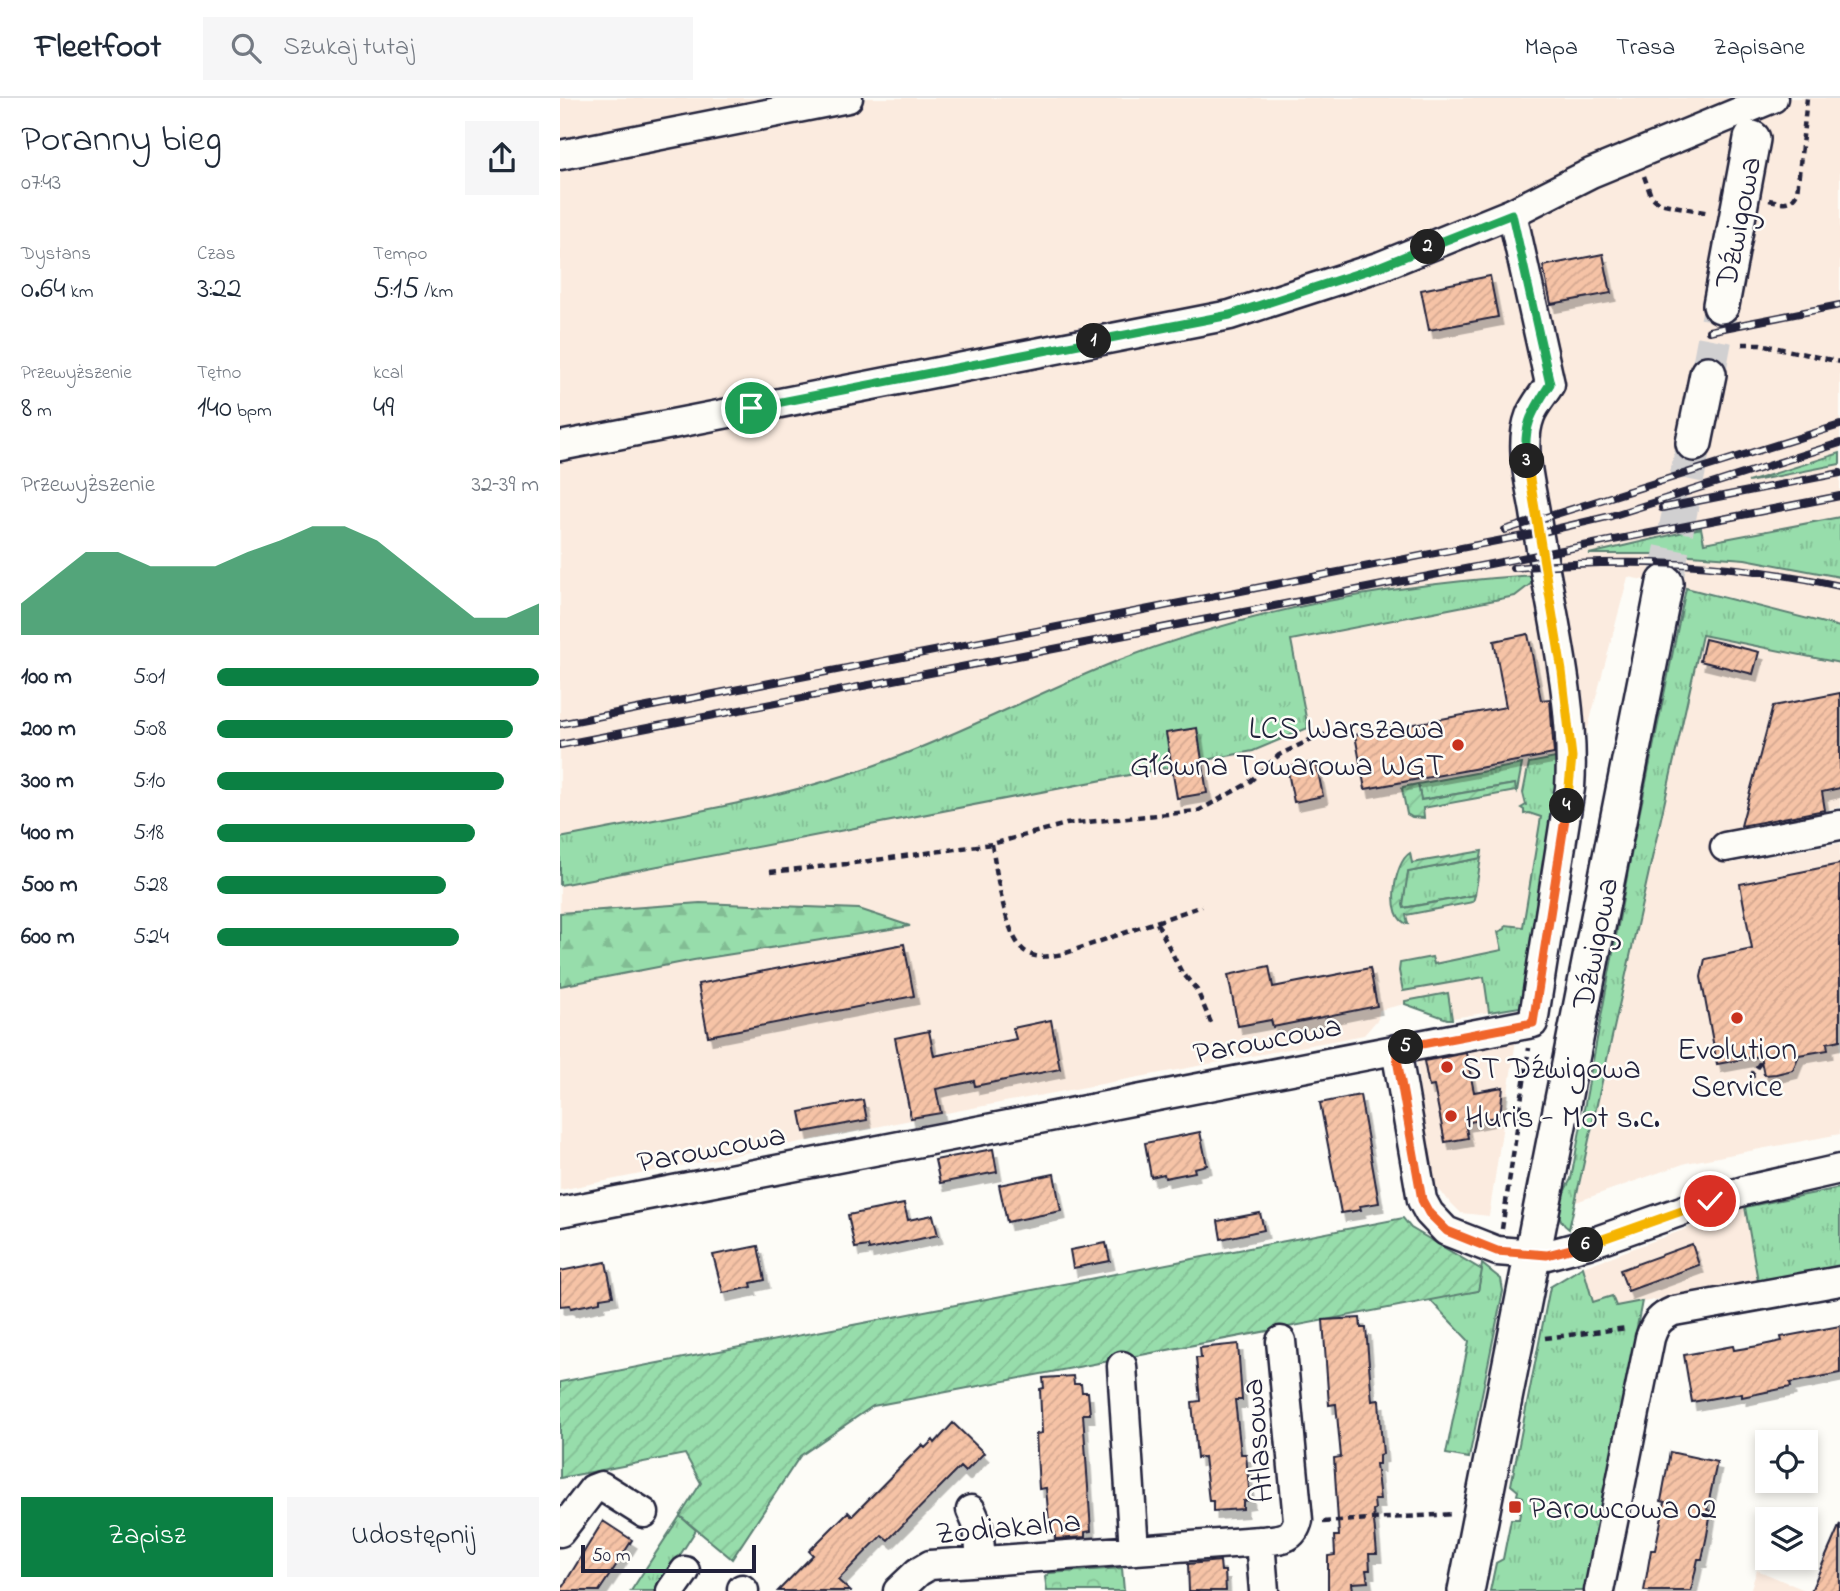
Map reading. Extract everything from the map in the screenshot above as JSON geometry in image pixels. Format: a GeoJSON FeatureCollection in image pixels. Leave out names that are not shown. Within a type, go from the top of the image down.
{"type":"FeatureCollection","features":[{"type":"Feature","properties":{"kind":"main road","name":"Dźwigowa"},"geometry":{"type":"LineString","coordinates":[[1721,305],[1752,139]]}},
{"type":"Feature","properties":{"kind":"main road"},"geometry":{"type":"LineString","coordinates":[[1694,443],[1708,374]]}},
{"type":"Feature","properties":{"kind":"main road","name":"Dźwigowa"},"geometry":{"type":"LineString","coordinates":[[1466,1591],[1665,583]]}},
{"type":"Feature","properties":{"kind":"street"},"geometry":{"type":"LineString","coordinates":[[560,155],[848,98]]}},
{"type":"Feature","properties":{"kind":"street"},"geometry":{"type":"LineString","coordinates":[[560,446],[1230,315],[1381,266],[1512,214],[1591,173],[1773,98]]}},
{"type":"Feature","properties":{"kind":"street"},"geometry":{"type":"LineString","coordinates":[[1512,214],[1550,384],[1530,415],[1526,450],[1562,671],[1572,757],[1570,788],[1533,1023]]}},
{"type":"Feature","properties":{"kind":"street"},"geometry":{"type":"LineString","coordinates":[[1725,847],[1840,825]]}},
{"type":"Feature","properties":{"kind":"street","name":"Parowcowa"},"geometry":{"type":"LineString","coordinates":[[560,1212],[1533,1023]]}},
{"type":"Feature","properties":{"kind":"street"},"geometry":{"type":"LineString","coordinates":[[1396,1049],[1422,1200],[1429,1213],[1447,1231],[1497,1251],[1532,1256],[1559,1254],[1710,1201],[1747,1190],[1840,1170]]}},
{"type":"Feature","properties":{"kind":"street"},"geometry":{"type":"LineString","coordinates":[[1599,1591],[1652,1331],[1662,1317],[1674,1311],[1840,1281]]}},
{"type":"Feature","properties":{"kind":"street","name":"Atlasowa"},"geometry":{"type":"LineString","coordinates":[[1264,1591],[1260,1541],[1288,1537],[1297,1524],[1281,1341]]}},
{"type":"Feature","properties":{"kind":"street"},"geometry":{"type":"LineString","coordinates":[[1122,1366],[1134,1550]]}},
{"type":"Feature","properties":{"kind":"street"},"geometry":{"type":"LineString","coordinates":[[560,1532],[593,1489],[601,1486],[644,1513]]}},
{"type":"Feature","properties":{"kind":"street"},"geometry":{"type":"LineString","coordinates":[[971,1510],[978,1527],[981,1561]]}},
{"type":"Feature","properties":{"kind":"street","name":"Zodiakalna"},"geometry":{"type":"LineString","coordinates":[[898,1591],[918,1572],[930,1565],[1260,1541]]}},
{"type":"Feature","properties":{"kind":"path"},"geometry":{"type":"LineString","coordinates":[[1782,202],[1793,201],[1797,193],[1807,98]]}},
{"type":"Feature","properties":{"kind":"path"},"geometry":{"type":"LineString","coordinates":[[1636,155],[1651,196],[1660,203],[1709,213]]}},
{"type":"Feature","properties":{"kind":"path"},"geometry":{"type":"LineString","coordinates":[[1742,344],[1760,344],[1840,362]]}},
{"type":"Feature","properties":{"kind":"path"},"geometry":{"type":"LineString","coordinates":[[770,872],[992,844],[1066,824],[1198,811],[1247,784],[1279,755],[1318,736],[1334,733]]}},
{"type":"Feature","properties":{"kind":"path"},"geometry":{"type":"LineString","coordinates":[[992,844],[1002,899],[1012,933],[1024,952],[1041,958],[1063,954],[1202,906]]}},
{"type":"Feature","properties":{"kind":"path"},"geometry":{"type":"LineString","coordinates":[[1157,923],[1181,971],[1197,990],[1211,1023]]}},
{"type":"Feature","properties":{"kind":"path"},"geometry":{"type":"LineString","coordinates":[[1502,1233],[1533,1023]]}},
{"type":"Feature","properties":{"kind":"path"},"geometry":{"type":"LineString","coordinates":[[1755,1090],[1752,1074],[1760,1063],[1760,1054]]}},
{"type":"Feature","properties":{"kind":"path"},"geometry":{"type":"LineString","coordinates":[[1537,1339],[1652,1331]]}},
{"type":"Feature","properties":{"kind":"path"},"geometry":{"type":"LineString","coordinates":[[1297,1524],[1435,1513],[1462,1514]]}},
{"type":"Feature","properties":{"kind":"shaded area"},"geometry":{"type":"Polygon","coordinates":[[[560,98],[1840,98],[1840,627],[1711,593],[1628,577],[1580,758],[1554,800],[1520,1007],[1447,1019],[1405,1004],[1379,1010],[1378,1019],[1364,1035],[946,1113],[560,1190],[560,98]]]}},
{"type":"Feature","properties":{"kind":"shaded area"},"geometry":{"type":"Polygon","coordinates":[[[1702,635],[1840,663],[1840,807],[1741,826],[1731,863],[1840,843],[1840,1134],[1686,1163],[1576,1202],[1702,635]]]}},
{"type":"Feature","properties":{"kind":"shaded area"},"geometry":{"type":"Polygon","coordinates":[[[1517,1034],[1489,1216],[1461,1213],[1437,1189],[1428,1163],[1416,1055],[1517,1034]]]}},
{"type":"Feature","properties":{"kind":"shaded area"},"geometry":{"type":"Polygon","coordinates":[[[1745,1207],[1758,1281],[1616,1307],[1593,1302],[1583,1267],[1745,1207]]]}},
{"type":"Feature","properties":{"kind":"shaded area"},"geometry":{"type":"Polygon","coordinates":[[[1757,1570],[1807,1591],[1750,1591],[1757,1570]]]}},
{"type":"Feature","properties":{"kind":"green space"},"geometry":{"type":"Polygon","coordinates":[[[1840,453],[1840,464],[1748,482],[1840,453]]]}},
{"type":"Feature","properties":{"kind":"green space"},"geometry":{"type":"Polygon","coordinates":[[[1840,517],[1840,577],[1745,559],[1677,554],[1589,554],[1701,528],[1704,543],[1840,517]]]}},
{"type":"Feature","properties":{"kind":"green space"},"geometry":{"type":"Polygon","coordinates":[[[1535,575],[1532,583],[1515,596],[1291,640],[1308,728],[1253,751],[560,885],[560,838],[726,806],[849,774],[918,749],[1088,673],[1167,643],[1218,627],[1323,602],[1429,585],[1535,575]]]}},
{"type":"Feature","properties":{"kind":"green space"},"geometry":{"type":"Polygon","coordinates":[[[1686,588],[1840,627],[1840,663],[1702,635],[1569,1229],[1560,1218],[1560,1205],[1571,1179],[1632,850],[1686,588]]]}},
{"type":"Feature","properties":{"kind":"green space"},"geometry":{"type":"Polygon","coordinates":[[[1566,756],[1554,800],[1520,1007],[1489,1012],[1484,977],[1403,991],[1400,963],[1432,957],[1434,964],[1502,950],[1498,932],[1505,929],[1506,925],[1523,927],[1541,817],[1524,814],[1521,808],[1526,805],[1523,793],[1529,763],[1566,756]]]}},
{"type":"Feature","properties":{"kind":"green space"},"geometry":{"type":"Polygon","coordinates":[[[1522,764],[1517,791],[1514,784],[1421,800],[1418,784],[1522,764]]]}},
{"type":"Feature","properties":{"kind":"green space"},"geometry":{"type":"Polygon","coordinates":[[[1418,784],[1421,800],[1515,784],[1516,791],[1423,808],[1424,818],[1412,817],[1407,814],[1402,789],[1418,784]]]}},
{"type":"Feature","properties":{"kind":"green space"},"geometry":{"type":"Polygon","coordinates":[[[1482,851],[1481,858],[1408,872],[1403,905],[1404,908],[1475,895],[1473,902],[1406,915],[1408,924],[1401,920],[1396,912],[1394,890],[1404,858],[1410,853],[1412,863],[1482,851]]]}},
{"type":"Feature","properties":{"kind":"green space"},"geometry":{"type":"Polygon","coordinates":[[[1481,858],[1475,895],[1403,908],[1408,872],[1481,858]]]}},
{"type":"Feature","properties":{"kind":"green space"},"geometry":{"type":"Polygon","coordinates":[[[700,903],[859,909],[910,926],[694,960],[560,986],[560,913],[700,903]]]}},
{"type":"Feature","properties":{"kind":"green space"},"geometry":{"type":"Polygon","coordinates":[[[1448,993],[1452,1019],[1405,1004],[1405,1001],[1448,993]]]}},
{"type":"Feature","properties":{"kind":"green space"},"geometry":{"type":"Polygon","coordinates":[[[1840,1188],[1840,1266],[1758,1281],[1745,1207],[1840,1188]]]}},
{"type":"Feature","properties":{"kind":"green space"},"geometry":{"type":"Polygon","coordinates":[[[1403,1218],[1411,1228],[1482,1270],[1478,1291],[873,1406],[800,1456],[732,1559],[680,1516],[701,1483],[685,1454],[560,1478],[560,1382],[1403,1218]]]}},
{"type":"Feature","properties":{"kind":"green space"},"geometry":{"type":"Polygon","coordinates":[[[1482,1264],[1501,1279],[1503,1291],[1469,1458],[1446,1454],[1469,1341],[1429,1299],[1478,1291],[1482,1264]]]}},
{"type":"Feature","properties":{"kind":"green space"},"geometry":{"type":"Polygon","coordinates":[[[1583,1267],[1593,1302],[1612,1296],[1616,1306],[1642,1301],[1586,1591],[1490,1591],[1496,1563],[1503,1559],[1511,1519],[1519,1519],[1523,1497],[1517,1495],[1518,1491],[1511,1485],[1550,1287],[1583,1267]]]}},
{"type":"Feature","properties":{"kind":"green space"},"geometry":{"type":"Polygon","coordinates":[[[680,1516],[696,1530],[657,1591],[631,1591],[680,1516]]]}},
{"type":"Feature","properties":{"kind":"green space"},"geometry":{"type":"Polygon","coordinates":[[[1122,1568],[1124,1591],[1047,1591],[1045,1577],[1049,1573],[1122,1568]]]}},
{"type":"Feature","properties":{"kind":"building"},"geometry":{"type":"Polygon","coordinates":[[[1603,254],[1611,293],[1551,304],[1543,266],[1603,254]]]}},
{"type":"Feature","properties":{"kind":"building"},"geometry":{"type":"Polygon","coordinates":[[[1490,276],[1498,317],[1429,330],[1421,290],[1490,276]]]}},
{"type":"Feature","properties":{"kind":"building","name":"LCS Warszawa Główna Towarowa WGT"},"geometry":{"type":"Polygon","coordinates":[[[1528,634],[1541,700],[1550,699],[1554,754],[1365,789],[1355,735],[1506,707],[1494,641],[1528,634]]]}},
{"type":"Feature","properties":{"kind":"building"},"geometry":{"type":"Polygon","coordinates":[[[1705,639],[1759,652],[1753,674],[1700,661],[1705,639]]]}},
{"type":"Feature","properties":{"kind":"building"},"geometry":{"type":"Polygon","coordinates":[[[1840,693],[1840,788],[1822,792],[1825,810],[1741,826],[1773,706],[1840,693]]]}},
{"type":"Feature","properties":{"kind":"building"},"geometry":{"type":"Polygon","coordinates":[[[1197,728],[1207,793],[1177,798],[1166,733],[1197,728]]]}},
{"type":"Feature","properties":{"kind":"building"},"geometry":{"type":"Polygon","coordinates":[[[1316,762],[1323,796],[1294,802],[1287,767],[1316,762]]]}},
{"type":"Feature","properties":{"kind":"building"},"geometry":{"type":"Polygon","coordinates":[[[1840,864],[1840,1040],[1827,1043],[1828,1050],[1799,1055],[1793,1070],[1776,1074],[1764,1075],[1760,1056],[1717,1064],[1701,977],[1705,959],[1752,949],[1740,884],[1840,864]]]}},
{"type":"Feature","properties":{"kind":"building"},"geometry":{"type":"Polygon","coordinates":[[[904,944],[914,996],[708,1036],[698,984],[904,944]]]}},
{"type":"Feature","properties":{"kind":"building"},"geometry":{"type":"Polygon","coordinates":[[[1269,966],[1273,987],[1370,968],[1377,1006],[1273,1027],[1271,1020],[1238,1026],[1228,975],[1269,966]]]}},
{"type":"Feature","properties":{"kind":"building"},"geometry":{"type":"Polygon","coordinates":[[[1051,1020],[1060,1069],[975,1086],[974,1081],[936,1089],[941,1113],[911,1118],[895,1038],[929,1031],[934,1056],[1016,1039],[1013,1028],[1051,1020]]]}},
{"type":"Feature","properties":{"kind":"building"},"geometry":{"type":"Polygon","coordinates":[[[1466,1053],[1474,1092],[1503,1087],[1500,1116],[1465,1123],[1468,1138],[1445,1142],[1434,1086],[1429,1087],[1424,1061],[1466,1053]]]}},
{"type":"Feature","properties":{"kind":"building"},"geometry":{"type":"Polygon","coordinates":[[[1360,1095],[1379,1203],[1360,1206],[1361,1210],[1341,1213],[1320,1103],[1360,1095]]]}},
{"type":"Feature","properties":{"kind":"building"},"geometry":{"type":"Polygon","coordinates":[[[863,1100],[867,1120],[804,1132],[800,1112],[863,1100]]]}},
{"type":"Feature","properties":{"kind":"building"},"geometry":{"type":"Polygon","coordinates":[[[1200,1132],[1207,1165],[1194,1168],[1195,1172],[1165,1178],[1164,1174],[1151,1177],[1145,1143],[1200,1132]]]}},
{"type":"Feature","properties":{"kind":"building"},"geometry":{"type":"Polygon","coordinates":[[[993,1149],[997,1172],[940,1183],[935,1160],[993,1149]]]}},
{"type":"Feature","properties":{"kind":"building"},"geometry":{"type":"Polygon","coordinates":[[[1054,1174],[1061,1211],[1007,1222],[999,1185],[1054,1174]]]}},
{"type":"Feature","properties":{"kind":"building"},"geometry":{"type":"Polygon","coordinates":[[[904,1204],[908,1220],[933,1215],[938,1235],[869,1250],[868,1246],[855,1248],[848,1215],[904,1204]]]}},
{"type":"Feature","properties":{"kind":"building"},"geometry":{"type":"Polygon","coordinates":[[[1260,1213],[1264,1230],[1221,1239],[1218,1221],[1260,1213]]]}},
{"type":"Feature","properties":{"kind":"building"},"geometry":{"type":"Polygon","coordinates":[[[1106,1243],[1110,1261],[1073,1268],[1070,1250],[1106,1243]]]}},
{"type":"Feature","properties":{"kind":"building"},"geometry":{"type":"Polygon","coordinates":[[[1692,1244],[1699,1265],[1628,1291],[1620,1270],[1692,1244]]]}},
{"type":"Feature","properties":{"kind":"building"},"geometry":{"type":"Polygon","coordinates":[[[758,1246],[765,1280],[751,1283],[752,1287],[723,1293],[713,1255],[758,1246]]]}},
{"type":"Feature","properties":{"kind":"building"},"geometry":{"type":"Polygon","coordinates":[[[606,1262],[613,1296],[600,1298],[600,1302],[571,1308],[570,1305],[560,1306],[560,1271],[606,1262]]]}},
{"type":"Feature","properties":{"kind":"building"},"geometry":{"type":"Polygon","coordinates":[[[1360,1318],[1361,1328],[1366,1328],[1372,1401],[1379,1400],[1383,1454],[1379,1455],[1379,1464],[1376,1464],[1380,1500],[1374,1500],[1373,1510],[1377,1554],[1369,1554],[1370,1570],[1366,1570],[1368,1582],[1352,1583],[1353,1591],[1328,1591],[1328,1556],[1335,1555],[1334,1536],[1339,1536],[1334,1458],[1341,1457],[1336,1404],[1329,1405],[1323,1320],[1360,1318]]]}},
{"type":"Feature","properties":{"kind":"building"},"geometry":{"type":"Polygon","coordinates":[[[1840,1326],[1840,1373],[1790,1383],[1791,1387],[1742,1397],[1742,1393],[1692,1402],[1684,1355],[1733,1346],[1734,1350],[1758,1346],[1782,1341],[1781,1337],[1840,1326]]]}},
{"type":"Feature","properties":{"kind":"building"},"geometry":{"type":"Polygon","coordinates":[[[1238,1344],[1242,1400],[1235,1400],[1241,1454],[1246,1454],[1250,1500],[1243,1501],[1243,1509],[1213,1511],[1213,1501],[1209,1501],[1204,1457],[1197,1458],[1192,1402],[1200,1401],[1196,1358],[1201,1358],[1200,1348],[1238,1344]]]}},
{"type":"Feature","properties":{"kind":"building"},"geometry":{"type":"Polygon","coordinates":[[[1073,1376],[1074,1384],[1081,1384],[1082,1392],[1088,1392],[1090,1414],[1083,1414],[1091,1531],[1085,1532],[1085,1537],[1055,1539],[1055,1533],[1050,1533],[1046,1488],[1039,1489],[1036,1434],[1042,1433],[1040,1389],[1044,1388],[1043,1378],[1073,1376]]]}},
{"type":"Feature","properties":{"kind":"building"},"geometry":{"type":"Polygon","coordinates":[[[953,1423],[984,1453],[965,1472],[960,1467],[888,1540],[882,1535],[838,1580],[850,1591],[778,1591],[813,1555],[809,1551],[848,1512],[852,1516],[922,1445],[925,1448],[933,1440],[935,1443],[953,1423]]]}},
{"type":"Feature","properties":{"kind":"building"},"geometry":{"type":"Polygon","coordinates":[[[1670,1452],[1717,1462],[1707,1510],[1711,1511],[1707,1535],[1691,1591],[1644,1591],[1651,1550],[1655,1550],[1665,1502],[1661,1501],[1670,1452]]]}},
{"type":"Feature","properties":{"kind":"building"},"geometry":{"type":"Polygon","coordinates":[[[603,1521],[632,1540],[599,1591],[560,1591],[603,1521]]]}},
{"type":"Feature","properties":{"kind":"building"},"geometry":{"type":"Polygon","coordinates":[[[1840,1524],[1840,1591],[1811,1591],[1820,1570],[1840,1524]]]}},
{"type":"Feature","properties":{"kind":"building"},"geometry":{"type":"Polygon","coordinates":[[[1220,1561],[1221,1571],[1225,1571],[1226,1591],[1189,1591],[1188,1564],[1220,1561]]]}},
{"type":"Feature","properties":{"kind":"tunnel"},"geometry":{"type":"LineString","coordinates":[[1708,374],[1721,305]]}},
{"type":"Feature","properties":{"kind":"tunnel"},"geometry":{"type":"LineString","coordinates":[[1665,583],[1694,443]]}},
{"type":"Feature","properties":{"kind":"railway"},"geometry":{"type":"LineString","coordinates":[[1709,331],[1840,305]]}},
{"type":"Feature","properties":{"kind":"railway"},"geometry":{"type":"LineString","coordinates":[[1505,530],[1840,425]]}},
{"type":"Feature","properties":{"kind":"railway"},"geometry":{"type":"LineString","coordinates":[[560,724],[1538,533],[1611,516],[1840,443]]}},
{"type":"Feature","properties":{"kind":"railway"},"geometry":{"type":"LineString","coordinates":[[1662,508],[1840,473]]}},
{"type":"Feature","properties":{"kind":"railway"},"geometry":{"type":"LineString","coordinates":[[560,745],[1840,496]]}},
{"type":"Feature","properties":{"kind":"railway"},"geometry":{"type":"LineString","coordinates":[[1513,568],[1597,563],[1677,564],[1757,571],[1840,586]]}},
{"type":"Feature","properties":{"kind":"place","name":"LCS Warszawa Główna Towarowa WGT"},"geometry":{"type":"Point","coordinates":[1458,745]}},
{"type":"Feature","properties":{"kind":"place","name":"Evolution Service"},"geometry":{"type":"Point","coordinates":[1737,1018]}},
{"type":"Feature","properties":{"kind":"place","name":"ST Dźwigowa"},"geometry":{"type":"Point","coordinates":[1447,1067]}},
{"type":"Feature","properties":{"kind":"place","name":"Huris - Mot s.c."},"geometry":{"type":"Point","coordinates":[1451,1116]}},
{"type":"Feature","properties":{"kind":"place","name":"Parowcowa 02"},"geometry":{"type":"Point","coordinates":[1515,1507]}},
{"type":"Feature","properties":{"kind":"route"},"geometry":{"type":"LineString","coordinates":[[751,408],[1230,315],[1381,266],[1512,214],[1550,384],[1530,415],[1526,450],[1562,671],[1572,757],[1570,788],[1533,1023],[1396,1049],[1422,1200],[1429,1213],[1447,1231],[1497,1251],[1532,1256],[1559,1254],[1710,1201]]}}]}
